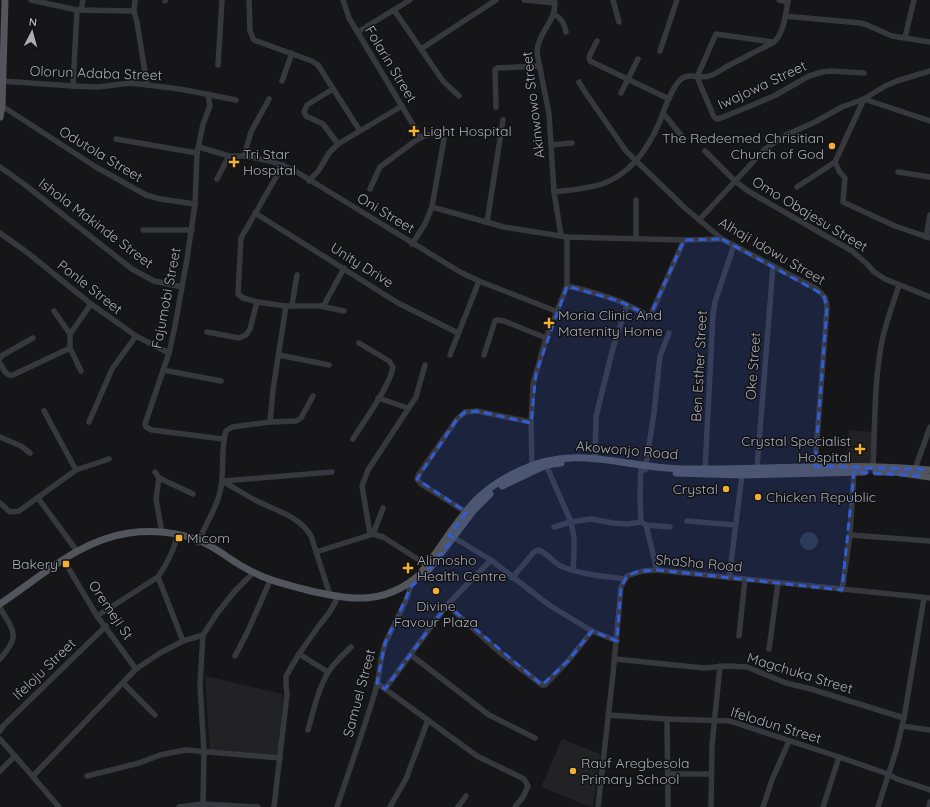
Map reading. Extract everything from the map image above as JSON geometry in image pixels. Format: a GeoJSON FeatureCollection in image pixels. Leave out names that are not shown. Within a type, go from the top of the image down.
{"type":"FeatureCollection","features":[{"type":"Feature","properties":{"kind":"main road"},"geometry":{"type":"LineString","coordinates":[[0,117],[2,106],[5,0]]}},
{"type":"Feature","properties":{"kind":"main road","name":"Akowonjo Road"},"geometry":{"type":"LineString","coordinates":[[198,542],[251,575],[269,583],[336,601],[371,601],[398,594],[422,578],[446,545],[466,512],[480,497],[510,475],[532,465],[552,459],[595,458],[643,468],[854,472],[930,470]]}},
{"type":"Feature","properties":{"kind":"main road","name":"Akowonjo Road"},"geometry":{"type":"LineString","coordinates":[[0,604],[77,552],[115,536],[129,533],[162,533],[207,543],[230,559],[262,576],[298,588],[330,595],[352,599],[371,598],[410,585],[474,510],[494,492],[506,483],[546,465],[569,462],[595,462],[690,474],[742,475],[762,470],[815,466],[873,467],[920,471],[930,477]]}},
{"type":"Feature","properties":{"kind":"main road","name":"Akowonjo Road"},"geometry":{"type":"LineString","coordinates":[[0,608],[15,600],[78,555],[95,547],[128,538],[177,536]]}},
{"type":"Feature","properties":{"kind":"street"},"geometry":{"type":"LineString","coordinates":[[31,0],[79,10],[134,11]]}},
{"type":"Feature","properties":{"kind":"street"},"geometry":{"type":"LineString","coordinates":[[73,86],[79,10],[83,0]]}},
{"type":"Feature","properties":{"kind":"street"},"geometry":{"type":"LineString","coordinates":[[134,0],[134,11],[147,85]]}},
{"type":"Feature","properties":{"kind":"street"},"geometry":{"type":"LineString","coordinates":[[218,65],[222,0]]}},
{"type":"Feature","properties":{"kind":"street"},"geometry":{"type":"LineString","coordinates":[[249,0],[250,31],[254,40],[312,61],[318,65],[360,131]]}},
{"type":"Feature","properties":{"kind":"street","name":"Folarin Street"},"geometry":{"type":"LineString","coordinates":[[343,0],[349,18],[421,138]]}},
{"type":"Feature","properties":{"kind":"street"},"geometry":{"type":"LineString","coordinates":[[358,32],[410,0]]}},
{"type":"Feature","properties":{"kind":"street"},"geometry":{"type":"LineString","coordinates":[[421,49],[496,0]]}},
{"type":"Feature","properties":{"kind":"street"},"geometry":{"type":"LineString","coordinates":[[524,0],[555,2]]}},
{"type":"Feature","properties":{"kind":"street"},"geometry":{"type":"LineString","coordinates":[[613,0],[619,22]]}},
{"type":"Feature","properties":{"kind":"street"},"geometry":{"type":"LineString","coordinates":[[660,51],[678,0]]}},
{"type":"Feature","properties":{"kind":"street"},"geometry":{"type":"LineString","coordinates":[[554,192],[582,189],[603,184],[636,161],[654,134],[673,90],[682,78],[689,76],[709,76],[774,42],[780,34],[788,1],[779,0]]}},
{"type":"Feature","properties":{"kind":"street"},"geometry":{"type":"LineString","coordinates":[[905,37],[914,0]]}},
{"type":"Feature","properties":{"kind":"street","name":"Akinwowo Street"},"geometry":{"type":"LineString","coordinates":[[532,465],[531,422],[533,384],[546,338],[558,312],[567,286],[564,236],[554,192],[549,114],[537,53],[538,42],[554,14],[555,2]]}},
{"type":"Feature","properties":{"kind":"street"},"geometry":{"type":"LineString","coordinates":[[394,10],[443,81],[459,96]]}},
{"type":"Feature","properties":{"kind":"street"},"geometry":{"type":"LineString","coordinates":[[554,14],[562,19],[566,32]]}},
{"type":"Feature","properties":{"kind":"street"},"geometry":{"type":"LineString","coordinates":[[785,16],[860,23],[892,36],[930,42]]}},
{"type":"Feature","properties":{"kind":"street"},"geometry":{"type":"LineString","coordinates":[[697,77],[716,34],[774,42]]}},
{"type":"Feature","properties":{"kind":"street"},"geometry":{"type":"LineString","coordinates":[[597,41],[589,57],[590,61],[669,99]]}},
{"type":"Feature","properties":{"kind":"street"},"geometry":{"type":"LineString","coordinates":[[282,81],[292,54]]}},
{"type":"Feature","properties":{"kind":"street"},"geometry":{"type":"LineString","coordinates":[[621,93],[638,59]]}},
{"type":"Feature","properties":{"kind":"street"},"geometry":{"type":"LineString","coordinates":[[496,107],[495,70],[497,68],[540,66]]}},
{"type":"Feature","properties":{"kind":"street","name":"Iwajowa Street"},"geometry":{"type":"LineString","coordinates":[[697,77],[714,117],[717,119],[774,96],[810,76],[822,72],[831,71],[864,73]]}},
{"type":"Feature","properties":{"kind":"street"},"geometry":{"type":"LineString","coordinates":[[699,220],[757,156],[776,141],[842,107],[864,99],[896,81],[930,71]]}},
{"type":"Feature","properties":{"kind":"street","name":"Olorun Adaba Street"},"geometry":{"type":"LineString","coordinates":[[2,81],[97,87],[131,83],[180,89],[236,100]]}},
{"type":"Feature","properties":{"kind":"street","name":"Alhaji Idowu Street"},"geometry":{"type":"LineString","coordinates":[[579,82],[626,151],[670,195],[722,239],[815,288],[824,295],[826,299],[827,314],[815,466]]}},
{"type":"Feature","properties":{"kind":"street"},"geometry":{"type":"LineString","coordinates":[[333,89],[307,105],[304,112],[306,116],[323,124],[338,144]]}},
{"type":"Feature","properties":{"kind":"street","name":"Fajumobi Street"},"geometry":{"type":"LineString","coordinates":[[208,94],[210,106],[203,124],[198,150],[192,230],[182,287],[169,353],[145,424],[146,427],[152,430],[224,438]]}},
{"type":"Feature","properties":{"kind":"street"},"geometry":{"type":"LineString","coordinates":[[244,156],[252,132],[269,99]]}},
{"type":"Feature","properties":{"kind":"street"},"geometry":{"type":"LineString","coordinates":[[864,99],[930,121]]}},
{"type":"Feature","properties":{"kind":"street"},"geometry":{"type":"LineString","coordinates":[[797,187],[835,162],[864,99]]}},
{"type":"Feature","properties":{"kind":"street","name":"Odutola Street"},"geometry":{"type":"LineString","coordinates":[[2,106],[96,167],[146,194],[160,199],[195,204]]}},
{"type":"Feature","properties":{"kind":"street"},"geometry":{"type":"LineString","coordinates":[[309,181],[319,170],[329,153],[338,144],[402,106]]}},
{"type":"Feature","properties":{"kind":"street"},"geometry":{"type":"LineString","coordinates":[[663,113],[681,135]]}},
{"type":"Feature","properties":{"kind":"street"},"geometry":{"type":"LineString","coordinates":[[487,222],[503,120]]}},
{"type":"Feature","properties":{"kind":"street"},"geometry":{"type":"LineString","coordinates":[[370,190],[380,167],[418,139],[435,134],[440,135],[444,139],[432,207],[425,224],[412,244]]}},
{"type":"Feature","properties":{"kind":"street","name":"Oni Street"},"geometry":{"type":"LineString","coordinates":[[116,139],[198,150],[229,156],[244,156],[283,165],[460,272],[558,312]]}},
{"type":"Feature","properties":{"kind":"street"},"geometry":{"type":"LineString","coordinates":[[551,144],[572,143]]}},
{"type":"Feature","properties":{"kind":"street","name":"Omo Obajesu Street"},"geometry":{"type":"LineString","coordinates":[[705,151],[735,181],[748,191],[852,251],[868,264],[879,276],[899,286],[930,297]]}},
{"type":"Feature","properties":{"kind":"street"},"geometry":{"type":"LineString","coordinates":[[218,179],[229,156]]}},
{"type":"Feature","properties":{"kind":"street"},"geometry":{"type":"LineString","coordinates":[[835,162],[839,171],[845,178],[843,202],[895,226],[928,237],[930,215]]}},
{"type":"Feature","properties":{"kind":"street"},"geometry":{"type":"LineString","coordinates":[[283,165],[241,238],[238,294],[243,298],[257,302],[289,306],[320,306],[344,311]]}},
{"type":"Feature","properties":{"kind":"street","name":"Ishola Makinde Street"},"geometry":{"type":"LineString","coordinates":[[0,167],[24,184],[132,270],[154,281],[182,287]]}},
{"type":"Feature","properties":{"kind":"street"},"geometry":{"type":"LineString","coordinates":[[898,172],[930,177]]}},
{"type":"Feature","properties":{"kind":"street"},"geometry":{"type":"LineString","coordinates":[[636,200],[636,238]]}},
{"type":"Feature","properties":{"kind":"street"},"geometry":{"type":"LineString","coordinates":[[432,207],[521,230],[564,236],[684,240],[722,239]]}},
{"type":"Feature","properties":{"kind":"street","name":"Unity Drive"},"geometry":{"type":"LineString","coordinates":[[255,213],[398,303],[458,333]]}},
{"type":"Feature","properties":{"kind":"street"},"geometry":{"type":"LineString","coordinates":[[143,230],[192,230]]}},
{"type":"Feature","properties":{"kind":"street","name":"Ponle Street"},"geometry":{"type":"LineString","coordinates":[[0,233],[28,253],[91,304],[136,336],[169,353]]}},
{"type":"Feature","properties":{"kind":"street"},"geometry":{"type":"LineString","coordinates":[[567,286],[580,288],[627,305],[648,315],[651,314],[684,240]]}},
{"type":"Feature","properties":{"kind":"street","name":"Ben Esther Street"},"geometry":{"type":"LineString","coordinates":[[705,468],[713,315],[715,302],[734,245]]}},
{"type":"Feature","properties":{"kind":"street","name":"Oke Street"},"geometry":{"type":"LineString","coordinates":[[762,470],[773,266]]}},
{"type":"Feature","properties":{"kind":"street"},"geometry":{"type":"LineString","coordinates":[[320,306],[324,305],[344,268]]}},
{"type":"Feature","properties":{"kind":"street"},"geometry":{"type":"LineString","coordinates":[[270,422],[273,390],[279,355],[297,275]]}},
{"type":"Feature","properties":{"kind":"street"},"geometry":{"type":"LineString","coordinates":[[450,355],[479,281]]}},
{"type":"Feature","properties":{"kind":"street"},"geometry":{"type":"LineString","coordinates":[[873,467],[876,400],[881,348],[899,286]]}},
{"type":"Feature","properties":{"kind":"street"},"geometry":{"type":"LineString","coordinates":[[207,332],[239,338],[246,335],[250,329],[257,302]]}},
{"type":"Feature","properties":{"kind":"street"},"geometry":{"type":"LineString","coordinates":[[70,334],[91,304]]}},
{"type":"Feature","properties":{"kind":"street"},"geometry":{"type":"LineString","coordinates":[[595,458],[596,417],[613,348],[627,305]]}},
{"type":"Feature","properties":{"kind":"street"},"geometry":{"type":"LineString","coordinates":[[54,311],[70,334],[70,348],[81,371]]}},
{"type":"Feature","properties":{"kind":"street"},"geometry":{"type":"LineString","coordinates":[[484,355],[496,321],[498,320],[546,338]]}},
{"type":"Feature","properties":{"kind":"street"},"geometry":{"type":"LineString","coordinates":[[656,570],[644,524],[643,468],[654,413],[660,356],[669,333]]}},
{"type":"Feature","properties":{"kind":"street"},"geometry":{"type":"LineString","coordinates":[[89,422],[112,369],[136,336]]}},
{"type":"Feature","properties":{"kind":"street"},"geometry":{"type":"LineString","coordinates":[[0,358],[33,338]]}},
{"type":"Feature","properties":{"kind":"street"},"geometry":{"type":"LineString","coordinates":[[353,439],[378,398],[392,372],[393,367],[389,361],[359,343]]}},
{"type":"Feature","properties":{"kind":"street"},"geometry":{"type":"LineString","coordinates":[[0,363],[5,372],[9,375],[13,375],[70,348]]}},
{"type":"Feature","properties":{"kind":"street"},"geometry":{"type":"LineString","coordinates":[[279,355],[329,366]]}},
{"type":"Feature","properties":{"kind":"street"},"geometry":{"type":"LineString","coordinates":[[371,534],[362,486],[363,480],[416,397],[425,365]]}},
{"type":"Feature","properties":{"kind":"street"},"geometry":{"type":"LineString","coordinates":[[163,370],[221,381]]}},
{"type":"Feature","properties":{"kind":"street"},"geometry":{"type":"LineString","coordinates":[[198,542],[220,493],[224,438],[226,431],[232,427],[296,420],[302,418],[313,396]]}},
{"type":"Feature","properties":{"kind":"street"},"geometry":{"type":"LineString","coordinates":[[378,398],[408,408]]}},
{"type":"Feature","properties":{"kind":"street"},"geometry":{"type":"LineString","coordinates":[[44,410],[76,470]]}},
{"type":"Feature","properties":{"kind":"street"},"geometry":{"type":"LineString","coordinates":[[466,512],[421,484],[418,479],[419,474],[457,419],[465,412],[477,411],[531,422]]}},
{"type":"Feature","properties":{"kind":"street"},"geometry":{"type":"LineString","coordinates":[[920,471],[930,427]]}},
{"type":"Feature","properties":{"kind":"street"},"geometry":{"type":"LineString","coordinates":[[0,437],[21,446],[30,453]]}},
{"type":"Feature","properties":{"kind":"street"},"geometry":{"type":"LineString","coordinates":[[0,503],[7,511],[19,511],[76,470],[109,460]]}},
{"type":"Feature","properties":{"kind":"street"},"geometry":{"type":"LineString","coordinates":[[546,465],[571,522],[574,537],[572,570]]}},
{"type":"Feature","properties":{"kind":"street"},"geometry":{"type":"LineString","coordinates":[[155,472],[159,478],[193,494]]}},
{"type":"Feature","properties":{"kind":"street"},"geometry":{"type":"LineString","coordinates":[[222,481],[332,472]]}},
{"type":"Feature","properties":{"kind":"street"},"geometry":{"type":"LineString","coordinates":[[842,590],[850,535],[854,472]]}},
{"type":"Feature","properties":{"kind":"street"},"geometry":{"type":"LineString","coordinates":[[729,578],[742,475]]}},
{"type":"Feature","properties":{"kind":"street"},"geometry":{"type":"LineString","coordinates":[[159,478],[156,499],[162,533]]}},
{"type":"Feature","properties":{"kind":"street"},"geometry":{"type":"LineString","coordinates":[[222,481],[255,500],[300,522],[307,528],[330,595]]}},
{"type":"Feature","properties":{"kind":"street"},"geometry":{"type":"LineString","coordinates":[[38,498],[77,552]]}},
{"type":"Feature","properties":{"kind":"street"},"geometry":{"type":"LineString","coordinates":[[371,534],[383,508]]}},
{"type":"Feature","properties":{"kind":"street"},"geometry":{"type":"LineString","coordinates":[[554,527],[571,522],[591,520],[670,527]]}},
{"type":"Feature","properties":{"kind":"street"},"geometry":{"type":"LineString","coordinates":[[687,522],[735,525]]}},
{"type":"Feature","properties":{"kind":"street"},"geometry":{"type":"LineString","coordinates":[[316,552],[371,534],[383,537],[427,565]]}},
{"type":"Feature","properties":{"kind":"street"},"geometry":{"type":"LineString","coordinates":[[850,535],[930,541]]}},
{"type":"Feature","properties":{"kind":"street"},"geometry":{"type":"LineString","coordinates":[[98,616],[158,577],[174,547],[177,536]]}},
{"type":"Feature","properties":{"kind":"street"},"geometry":{"type":"LineString","coordinates":[[451,536],[491,560],[512,578],[549,605],[592,631],[616,641]]}},
{"type":"Feature","properties":{"kind":"street"},"geometry":{"type":"LineString","coordinates":[[512,578],[534,552],[538,550],[542,551],[562,567],[595,575],[625,579],[621,587],[615,659],[598,807]]}},
{"type":"Feature","properties":{"kind":"street"},"geometry":{"type":"LineString","coordinates":[[386,688],[447,605],[491,560]]}},
{"type":"Feature","properties":{"kind":"street","name":"Oremeji St"},"geometry":{"type":"LineString","coordinates":[[66,564],[98,616],[136,669]]}},
{"type":"Feature","properties":{"kind":"street","name":"ShaSha Road"},"geometry":{"type":"LineString","coordinates":[[625,579],[627,576],[636,572],[656,570],[927,598]]}},
{"type":"Feature","properties":{"kind":"street"},"geometry":{"type":"LineString","coordinates":[[203,804],[204,752],[200,684],[203,635],[218,612],[235,591],[251,575]]}},
{"type":"Feature","properties":{"kind":"street"},"geometry":{"type":"LineString","coordinates":[[158,577],[183,641]]}},
{"type":"Feature","properties":{"kind":"street"},"geometry":{"type":"LineString","coordinates":[[739,636],[744,579]]}},
{"type":"Feature","properties":{"kind":"street"},"geometry":{"type":"LineString","coordinates":[[769,649],[778,582]]}},
{"type":"Feature","properties":{"kind":"street"},"geometry":{"type":"LineString","coordinates":[[235,656],[269,583]]}},
{"type":"Feature","properties":{"kind":"street","name":"Samuel Street"},"geometry":{"type":"LineString","coordinates":[[337,807],[377,683],[385,643],[410,585]]}},
{"type":"Feature","properties":{"kind":"street"},"geometry":{"type":"LineString","coordinates":[[878,807],[904,718],[927,598]]}},
{"type":"Feature","properties":{"kind":"street"},"geometry":{"type":"LineString","coordinates":[[274,807],[287,694],[286,676],[299,654],[336,601]]}},
{"type":"Feature","properties":{"kind":"street"},"geometry":{"type":"LineString","coordinates":[[447,605],[498,651],[542,685],[545,685],[568,661],[592,631]]}},
{"type":"Feature","properties":{"kind":"street"},"geometry":{"type":"LineString","coordinates":[[0,608],[13,629],[14,634],[10,648],[0,659]]}},
{"type":"Feature","properties":{"kind":"street","name":"Ifeloju Street"},"geometry":{"type":"LineString","coordinates":[[0,731],[3,726],[106,626]]}},
{"type":"Feature","properties":{"kind":"street"},"geometry":{"type":"LineString","coordinates":[[33,776],[144,662],[183,641],[203,635]]}},
{"type":"Feature","properties":{"kind":"street"},"geometry":{"type":"LineString","coordinates":[[308,730],[318,697],[328,672],[351,647]]}},
{"type":"Feature","properties":{"kind":"street"},"geometry":{"type":"LineString","coordinates":[[299,654],[328,672]]}},
{"type":"Feature","properties":{"kind":"street"},"geometry":{"type":"LineString","coordinates":[[411,655],[488,714],[535,738]]}},
{"type":"Feature","properties":{"kind":"street","name":"Magchuka Street"},"geometry":{"type":"LineString","coordinates":[[615,659],[704,668],[720,666],[747,667],[786,683],[811,689],[904,718]]}},
{"type":"Feature","properties":{"kind":"street"},"geometry":{"type":"LineString","coordinates":[[712,807],[711,774],[714,720],[720,666]]}},
{"type":"Feature","properties":{"kind":"street"},"geometry":{"type":"LineString","coordinates":[[124,683],[155,715]]}},
{"type":"Feature","properties":{"kind":"street"},"geometry":{"type":"LineString","coordinates":[[377,683],[386,688],[477,756],[524,779],[528,786],[523,797],[514,807]]}},
{"type":"Feature","properties":{"kind":"street","name":"Ifelodun Street"},"geometry":{"type":"LineString","coordinates":[[608,715],[667,719],[714,720],[736,723],[838,756],[930,790]]}},
{"type":"Feature","properties":{"kind":"street"},"geometry":{"type":"LineString","coordinates":[[667,719],[668,807]]}},
{"type":"Feature","properties":{"kind":"street"},"geometry":{"type":"LineString","coordinates":[[390,807],[406,779],[428,720]]}},
{"type":"Feature","properties":{"kind":"street"},"geometry":{"type":"LineString","coordinates":[[902,726],[930,730]]}},
{"type":"Feature","properties":{"kind":"street"},"geometry":{"type":"LineString","coordinates":[[0,739],[59,807]]}},
{"type":"Feature","properties":{"kind":"street"},"geometry":{"type":"LineString","coordinates":[[763,807],[772,780],[789,741]]}},
{"type":"Feature","properties":{"kind":"street"},"geometry":{"type":"LineString","coordinates":[[88,776],[185,750],[280,758]]}},
{"type":"Feature","properties":{"kind":"street"},"geometry":{"type":"LineString","coordinates":[[0,771],[15,756]]}},
{"type":"Feature","properties":{"kind":"street"},"geometry":{"type":"LineString","coordinates":[[823,807],[838,756]]}},
{"type":"Feature","properties":{"kind":"street"},"geometry":{"type":"LineString","coordinates":[[668,774],[711,774]]}},
{"type":"Feature","properties":{"kind":"street"},"geometry":{"type":"LineString","coordinates":[[458,807],[466,796]]}},
{"type":"Feature","properties":{"kind":"street"},"geometry":{"type":"LineString","coordinates":[[929,807],[930,802]]}},
{"type":"Feature","properties":{"kind":"street"},"geometry":{"type":"LineString","coordinates":[[179,807],[203,804],[258,807]]}},
{"type":"Feature","properties":{"kind":"highlighted area"},"geometry":{"type":"Polygon","coordinates":[[[722,239],[824,295],[827,308],[815,466],[922,469],[921,476],[854,472],[842,590],[657,570],[636,572],[627,576],[621,587],[617,641],[592,631],[568,661],[542,685],[447,605],[385,689],[377,683],[385,643],[411,587],[430,569],[453,538],[449,535],[466,512],[417,479],[457,419],[465,412],[477,411],[531,423],[536,373],[567,286],[619,301],[650,316],[684,240],[722,239]]]}},
{"type":"Feature","properties":{"kind":"shaded area","name":"Crystal Specialist Hospital"},"geometry":{"type":"Polygon","coordinates":[[[849,430],[873,432],[871,467],[846,466],[849,430]]]}},
{"type":"Feature","properties":{"kind":"shaded area"},"geometry":{"type":"Polygon","coordinates":[[[809,532],[815,535],[818,541],[815,547],[809,550],[803,547],[800,541],[803,535],[809,532]]]}},
{"type":"Feature","properties":{"kind":"shaded area"},"geometry":{"type":"Polygon","coordinates":[[[205,676],[283,694],[278,757],[210,752],[205,676]]]}},
{"type":"Feature","properties":{"kind":"shaded area","name":"Rauf Aregbesola Primary School"},"geometry":{"type":"Polygon","coordinates":[[[562,739],[600,754],[593,807],[541,787],[562,739]]]}},
{"type":"Feature","properties":{"kind":"place","name":"Light Hospital"},"geometry":{"type":"Point","coordinates":[414,131]}},
{"type":"Feature","properties":{"kind":"place","name":"The Redeemed Chrisitian Church of God"},"geometry":{"type":"Point","coordinates":[832,146]}},
{"type":"Feature","properties":{"kind":"place","name":"Tri Star Hospital"},"geometry":{"type":"Point","coordinates":[234,162]}},
{"type":"Feature","properties":{"kind":"place","name":"Moria Clinic And Maternity Home"},"geometry":{"type":"Point","coordinates":[549,323]}},
{"type":"Feature","properties":{"kind":"place","name":"Crystal Specialist Hospital"},"geometry":{"type":"Point","coordinates":[860,449]}},
{"type":"Feature","properties":{"kind":"place","name":"Crystal"},"geometry":{"type":"Point","coordinates":[726,489]}},
{"type":"Feature","properties":{"kind":"place","name":"Chicken Republic"},"geometry":{"type":"Point","coordinates":[758,497]}},
{"type":"Feature","properties":{"kind":"place","name":"Micom"},"geometry":{"type":"Point","coordinates":[179,538]}},
{"type":"Feature","properties":{"kind":"place","name":"Bakery"},"geometry":{"type":"Point","coordinates":[66,564]}},
{"type":"Feature","properties":{"kind":"place","name":"Alimosho Health Centre"},"geometry":{"type":"Point","coordinates":[408,568]}},
{"type":"Feature","properties":{"kind":"place","name":"Divine Favour Plaza"},"geometry":{"type":"Point","coordinates":[436,591]}},
{"type":"Feature","properties":{"kind":"place","name":"Rauf Aregbesola Primary School"},"geometry":{"type":"Point","coordinates":[573,771]}}]}
